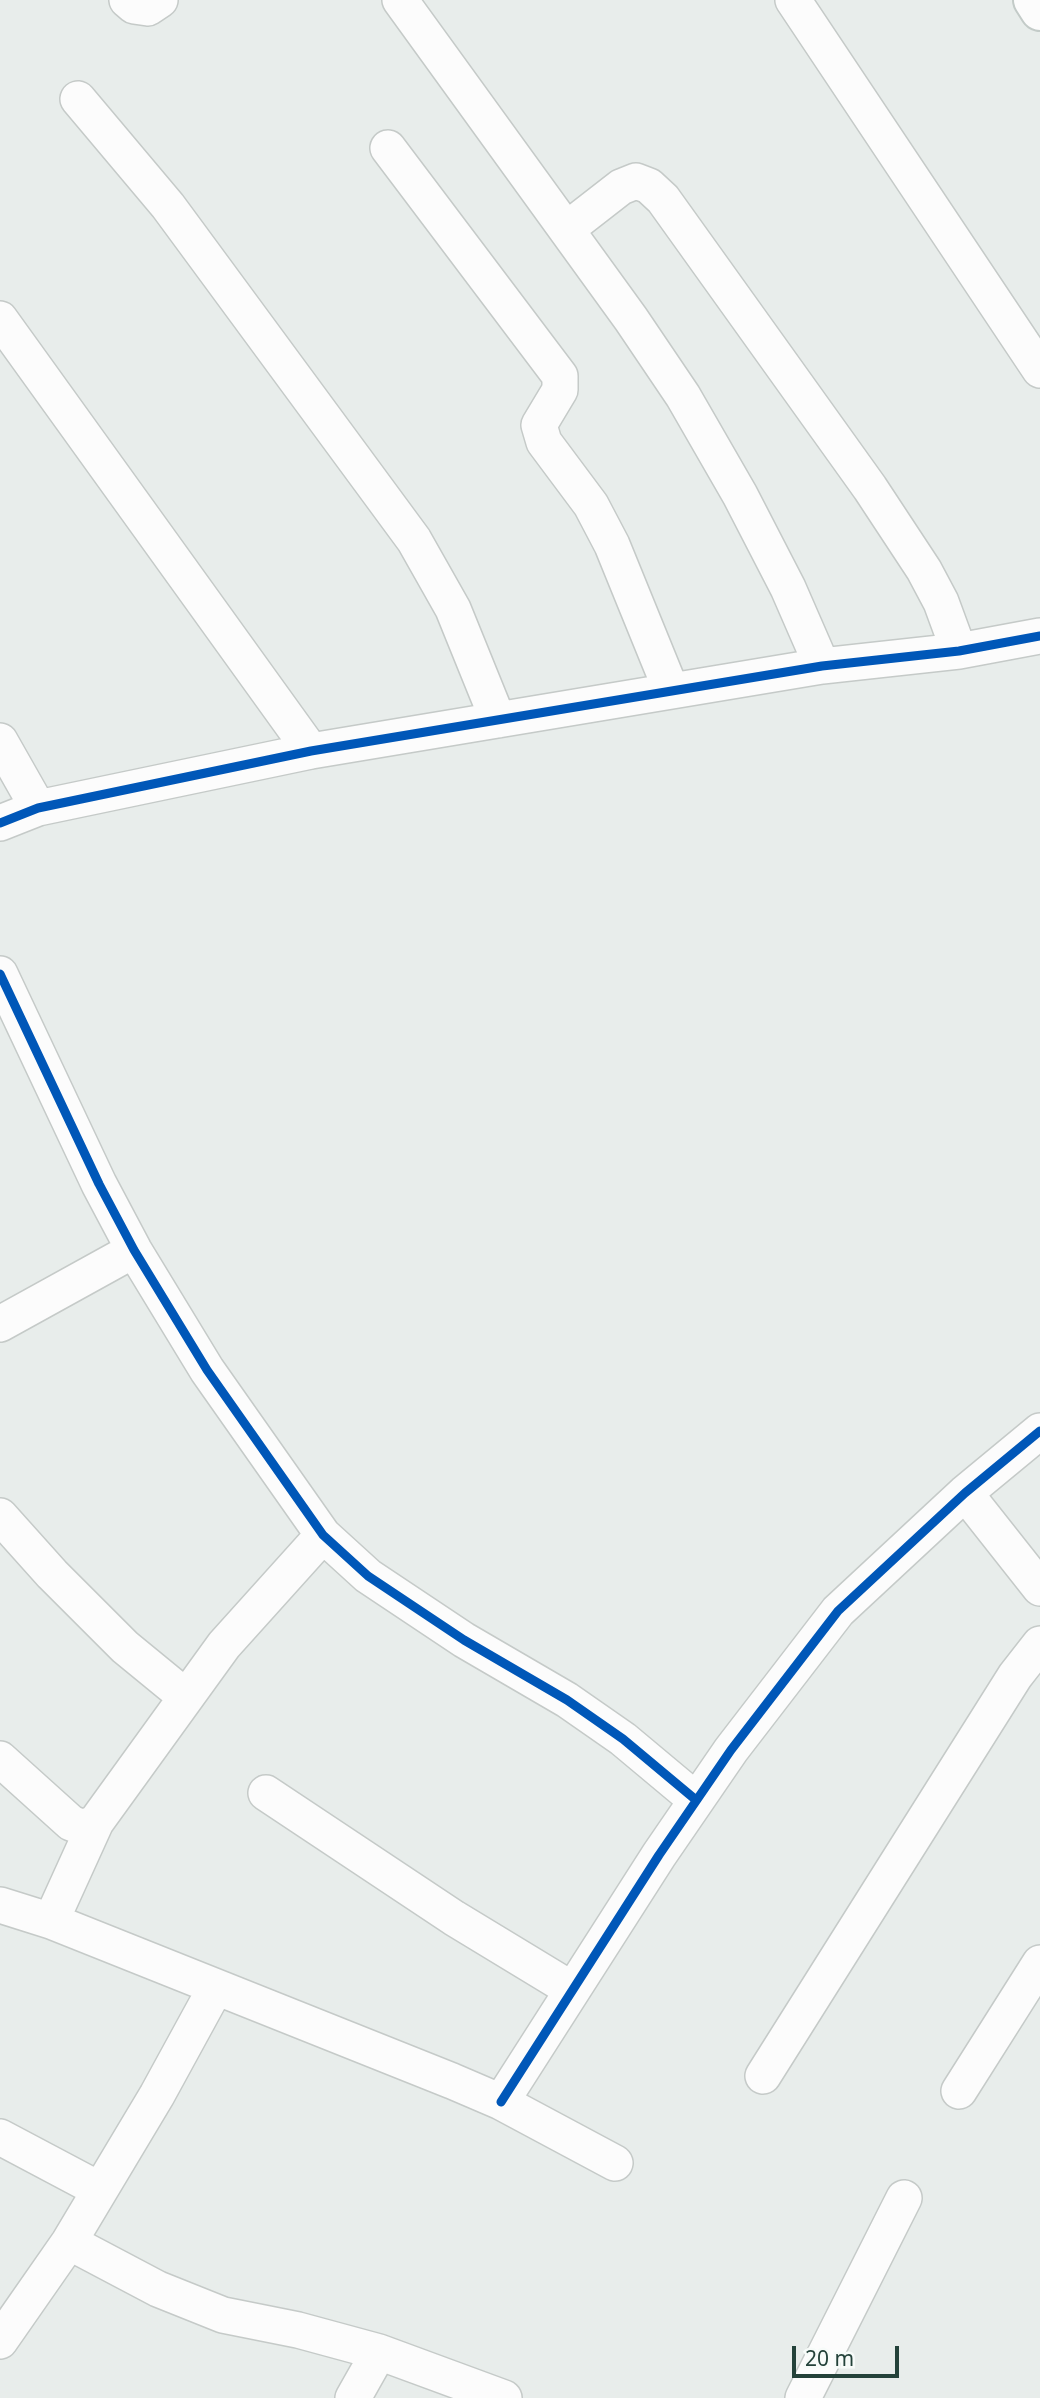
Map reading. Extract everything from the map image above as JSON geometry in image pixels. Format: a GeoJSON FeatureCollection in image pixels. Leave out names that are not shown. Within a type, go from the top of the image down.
{"type":"FeatureCollection","features":[{"type":"Feature","properties":{"kind":"main road"},"geometry":{"type":"LineString","coordinates":[[1033,0],[1040,11]]}},
{"type":"Feature","properties":{"kind":"street"},"geometry":{"type":"LineString","coordinates":[[127,0],[134,6],[148,8],[160,0]]}},
{"type":"Feature","properties":{"kind":"street"},"geometry":{"type":"LineString","coordinates":[[400,0],[567,229],[676,385],[740,495],[788,588],[822,666]]}},
{"type":"Feature","properties":{"kind":"street"},"geometry":{"type":"LineString","coordinates":[[793,0],[1040,370]]}},
{"type":"Feature","properties":{"kind":"street"},"geometry":{"type":"LineString","coordinates":[[78,99],[168,206],[366,471],[414,540],[453,609],[498,720]]}},
{"type":"Feature","properties":{"kind":"street"},"geometry":{"type":"LineString","coordinates":[[388,148],[560,376],[560,390],[539,425],[544,442],[590,505],[612,545],[671,690]]}},
{"type":"Feature","properties":{"kind":"street"},"geometry":{"type":"LineString","coordinates":[[567,229],[621,187],[636,181],[649,186],[663,199],[878,499],[941,602],[959,651]]}},
{"type":"Feature","properties":{"kind":"street"},"geometry":{"type":"LineString","coordinates":[[0,319],[222,622],[311,751]]}},
{"type":"Feature","properties":{"kind":"street"},"geometry":{"type":"LineString","coordinates":[[0,823],[38,808],[311,751],[822,666],[959,651],[1040,636]]}},
{"type":"Feature","properties":{"kind":"street"},"geometry":{"type":"LineString","coordinates":[[0,741],[38,808]]}},
{"type":"Feature","properties":{"kind":"street"},"geometry":{"type":"LineString","coordinates":[[0,974],[99,1184],[134,1250],[207,1370],[323,1535],[368,1576],[464,1640],[567,1700],[623,1739],[696,1800]]}},
{"type":"Feature","properties":{"kind":"street"},"geometry":{"type":"LineString","coordinates":[[0,1324],[134,1250]]}},
{"type":"Feature","properties":{"kind":"street"},"geometry":{"type":"LineString","coordinates":[[501,2102],[571,1989],[696,1800],[838,1611],[965,1493],[1040,1432]]}},
{"type":"Feature","properties":{"kind":"street"},"geometry":{"type":"LineString","coordinates":[[965,1493],[1040,1588]]}},
{"type":"Feature","properties":{"kind":"street"},"geometry":{"type":"LineString","coordinates":[[0,1516],[52,1574],[125,1647],[186,1697]]}},
{"type":"Feature","properties":{"kind":"street"},"geometry":{"type":"LineString","coordinates":[[51,1921],[96,1822],[239,1628],[323,1535]]}},
{"type":"Feature","properties":{"kind":"street"},"geometry":{"type":"LineString","coordinates":[[763,2077],[1009,1685],[1040,1644]]}},
{"type":"Feature","properties":{"kind":"street"},"geometry":{"type":"LineString","coordinates":[[0,1759],[71,1823],[85,1828],[96,1822]]}},
{"type":"Feature","properties":{"kind":"street"},"geometry":{"type":"LineString","coordinates":[[265,1793],[454,1918],[571,1989]]}},
{"type":"Feature","properties":{"kind":"street"},"geometry":{"type":"LineString","coordinates":[[0,1905],[51,1921],[501,2102],[615,2163]]}},
{"type":"Feature","properties":{"kind":"street"},"geometry":{"type":"LineString","coordinates":[[959,2091],[1040,1963]]}},
{"type":"Feature","properties":{"kind":"street"},"geometry":{"type":"LineString","coordinates":[[0,2341],[69,2242],[157,2095],[216,1987]]}},
{"type":"Feature","properties":{"kind":"street"},"geometry":{"type":"LineString","coordinates":[[0,2137],[100,2190]]}},
{"type":"Feature","properties":{"kind":"street"},"geometry":{"type":"LineString","coordinates":[[803,2398],[904,2198]]}},
{"type":"Feature","properties":{"kind":"street"},"geometry":{"type":"LineString","coordinates":[[69,2242],[158,2290],[223,2315],[298,2330],[379,2352],[504,2398]]}},
{"type":"Feature","properties":{"kind":"street"},"geometry":{"type":"LineString","coordinates":[[353,2398],[379,2352]]}},
{"type":"Feature","properties":{"kind":"cycle path"},"geometry":{"type":"LineString","coordinates":[[0,823],[38,808],[311,751],[822,666],[959,651],[1040,636]]}},
{"type":"Feature","properties":{"kind":"cycle path"},"geometry":{"type":"LineString","coordinates":[[0,974],[99,1184],[134,1250],[207,1370],[323,1535],[368,1576],[464,1640],[567,1700],[623,1739],[696,1800]]}},
{"type":"Feature","properties":{"kind":"cycle path"},"geometry":{"type":"LineString","coordinates":[[501,2102],[659,1855],[731,1750],[838,1611],[965,1493],[1040,1431]]}}]}
